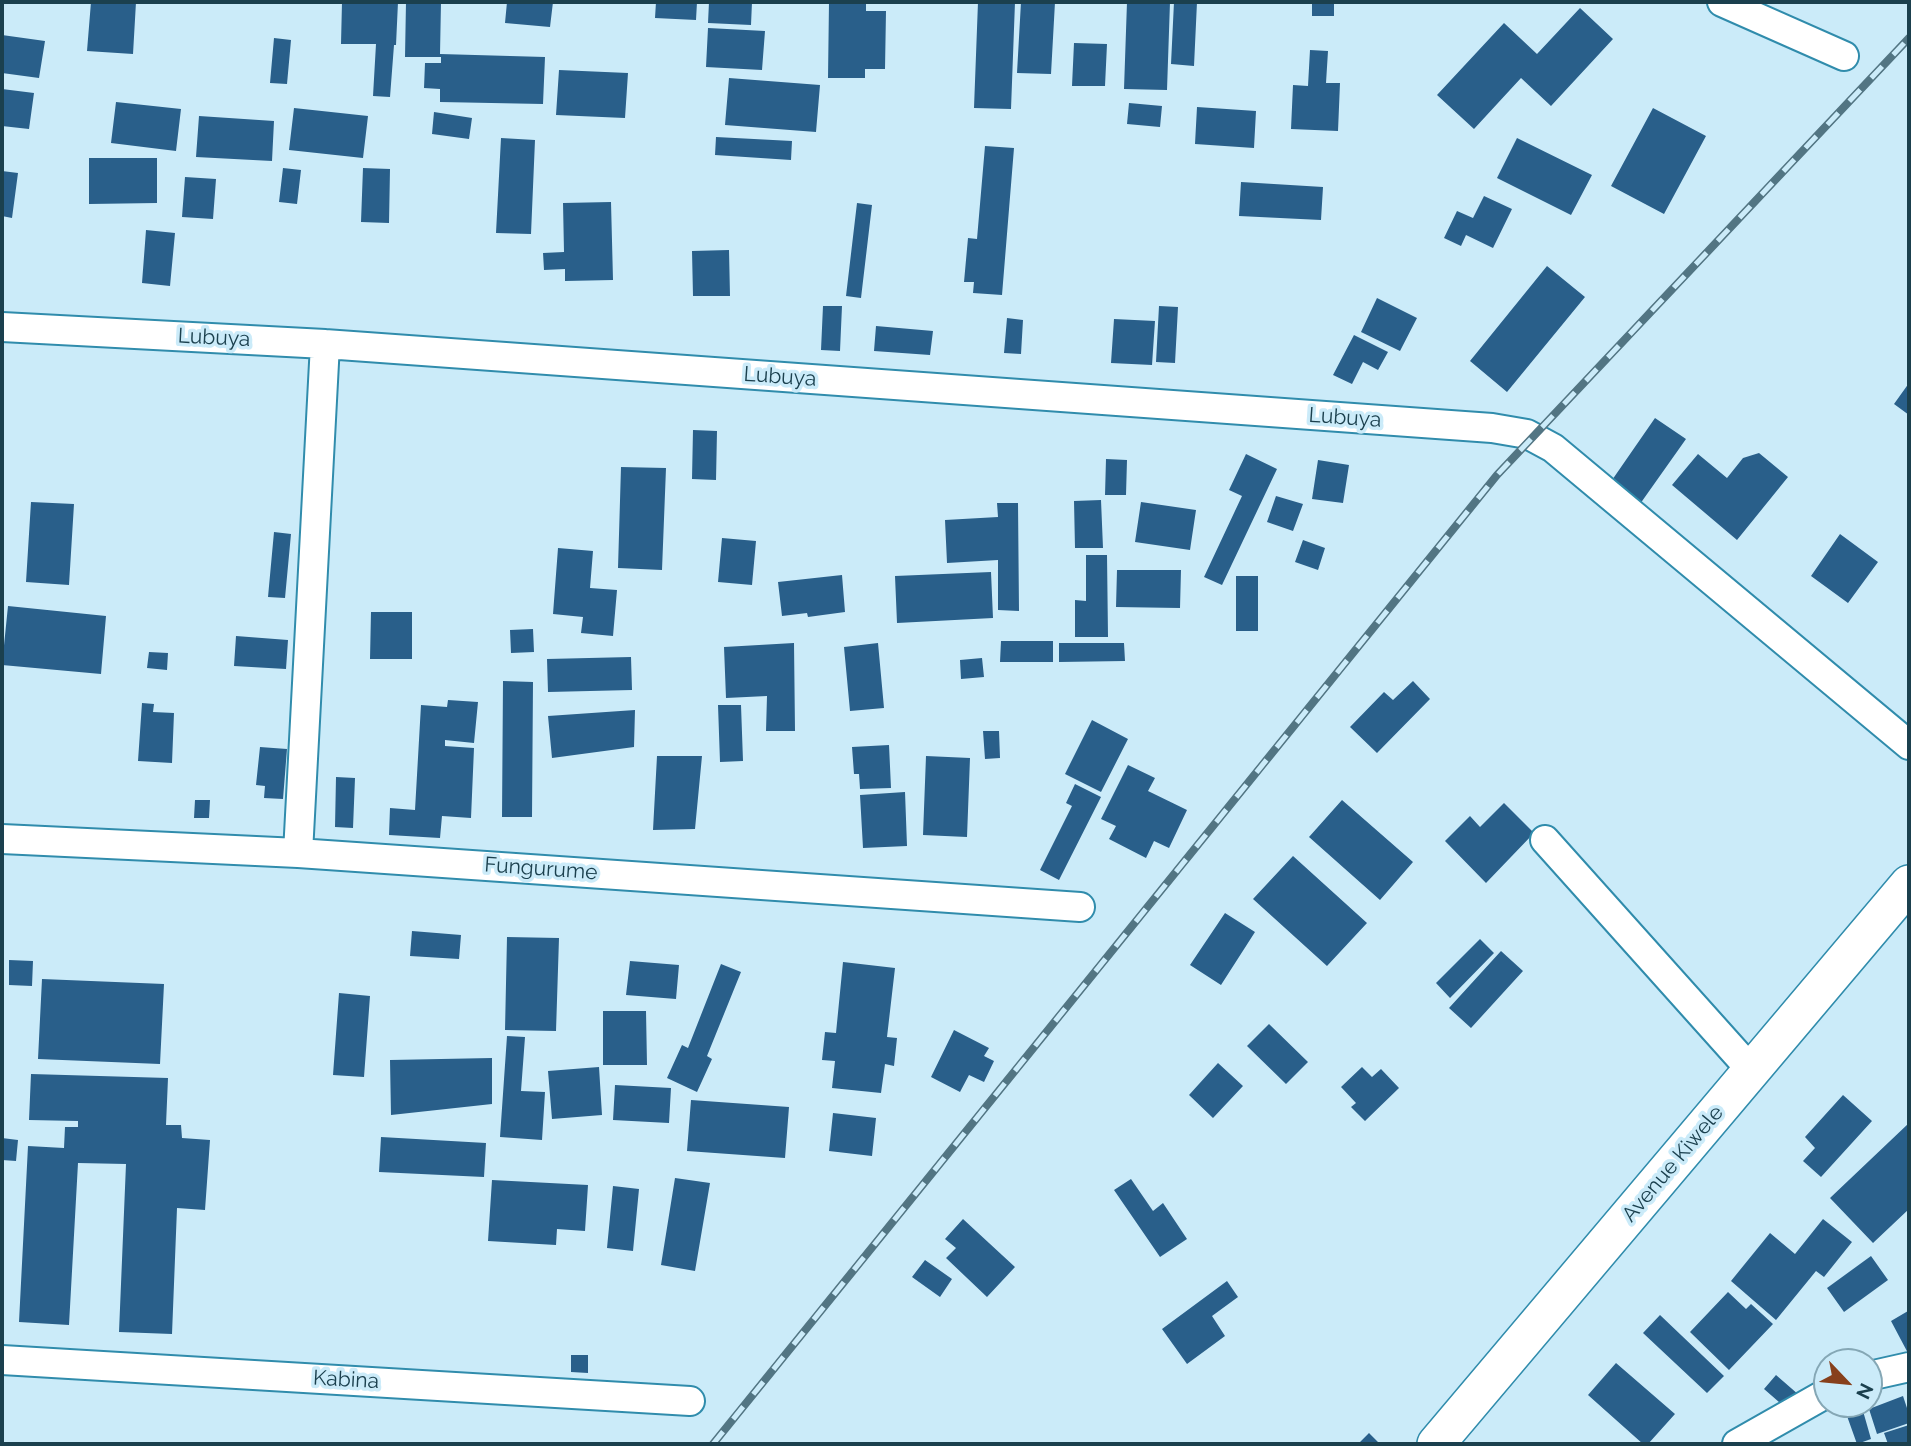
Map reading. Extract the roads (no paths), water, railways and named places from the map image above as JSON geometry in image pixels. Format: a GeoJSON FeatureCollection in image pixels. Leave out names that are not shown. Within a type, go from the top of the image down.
{"type":"FeatureCollection","features":[{"type":"Feature","properties":{"kind":"street"},"geometry":{"type":"LineString","coordinates":[[1722,2],[1844,56]]}},
{"type":"Feature","properties":{"kind":"street","name":"Lubuya"},"geometry":{"type":"LineString","coordinates":[[2,327],[325,344],[1492,428],[1527,434],[1553,448],[1909,745]]}},
{"type":"Feature","properties":{"kind":"street"},"geometry":{"type":"LineString","coordinates":[[298,853],[325,344]]}},
{"type":"Feature","properties":{"kind":"street","name":"Fungurume"},"geometry":{"type":"LineString","coordinates":[[2,839],[298,853],[1080,907]]}},
{"type":"Feature","properties":{"kind":"street"},"geometry":{"type":"LineString","coordinates":[[1545,840],[1752,1071]]}},
{"type":"Feature","properties":{"kind":"street","name":"Avenue Kiwele"},"geometry":{"type":"LineString","coordinates":[[1436,1444],[1909,884]]}},
{"type":"Feature","properties":{"kind":"street","name":"Kabina"},"geometry":{"type":"LineString","coordinates":[[2,1360],[690,1401]]}},
{"type":"Feature","properties":{"kind":"street"},"geometry":{"type":"LineString","coordinates":[[1883,1373],[1909,1367]]}},
{"type":"Feature","properties":{"kind":"street"},"geometry":{"type":"LineString","coordinates":[[1737,1444],[1813,1401]]}},
{"type":"Feature","properties":{"kind":"railway"},"geometry":{"type":"LineString","coordinates":[[713,1444],[1497,475],[1909,38]]}}]}
